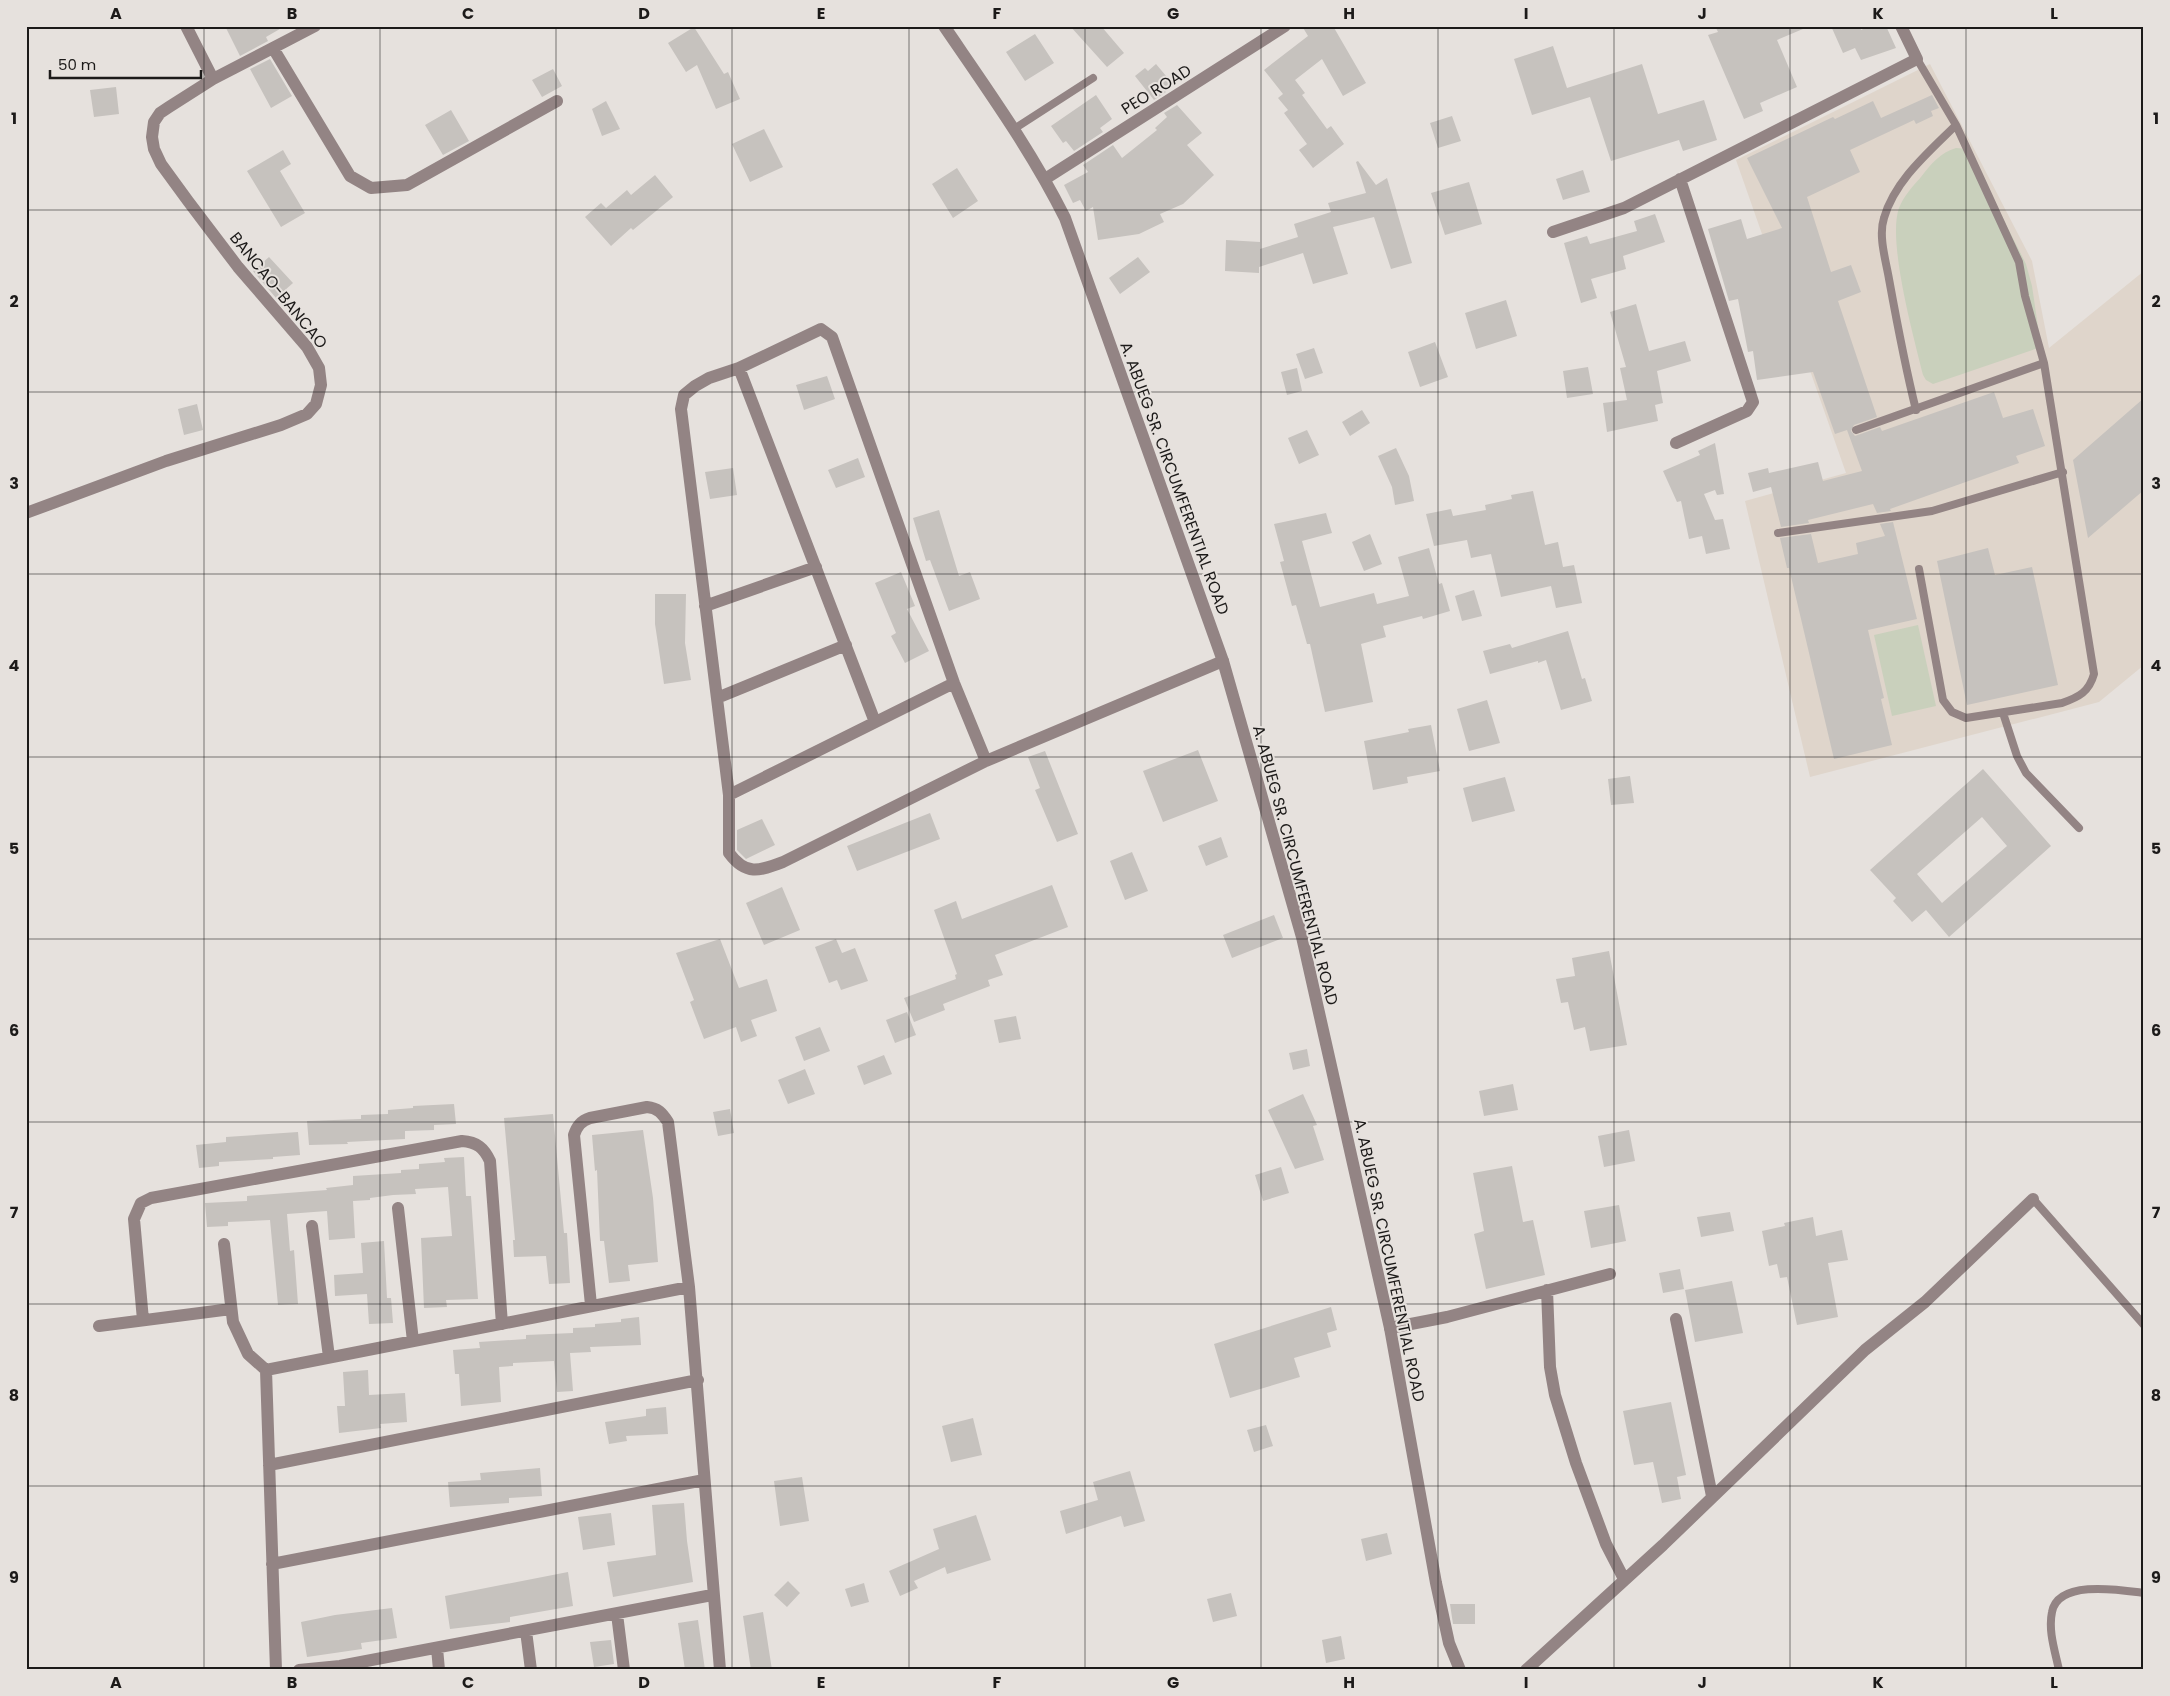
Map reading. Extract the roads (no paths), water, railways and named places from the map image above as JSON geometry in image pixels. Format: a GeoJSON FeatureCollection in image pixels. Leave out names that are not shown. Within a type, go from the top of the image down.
{"type":"FeatureCollection","features":[{"type":"Feature","properties":{"kind":"street"},"geometry":{"type":"LineString","coordinates":[[186,26],[213,79]]}},
{"type":"Feature","properties":{"kind":"street","name":"BANCAO-BANCAO"},"geometry":{"type":"LineString","coordinates":[[26,513],[166,462],[281,425],[307,414],[316,404],[321,385],[319,368],[307,347],[233,260],[161,164],[154,149],[152,137],[154,122],[160,113],[213,79],[315,26]]}},
{"type":"Feature","properties":{"kind":"street","name":"A. ABUEG SR. CIRCUMFERENTIAL ROAD"},"geometry":{"type":"LineString","coordinates":[[944,26],[1045,178],[1065,218],[1223,661],[1302,937],[1390,1328],[1436,1583],[1449,1643],[1460,1670]]}},
{"type":"Feature","properties":{"kind":"street","name":"PEO ROAD"},"geometry":{"type":"LineString","coordinates":[[1045,178],[1285,26]]}},
{"type":"Feature","properties":{"kind":"street"},"geometry":{"type":"LineString","coordinates":[[1553,232],[1624,208],[1917,59],[1901,26]]}},
{"type":"Feature","properties":{"kind":"street"},"geometry":{"type":"LineString","coordinates":[[273,48],[350,176],[371,188],[407,184],[557,101]]}},
{"type":"Feature","properties":{"kind":"street"},"geometry":{"type":"LineString","coordinates":[[1676,442],[1747,412],[1754,402],[1680,179]]}},
{"type":"Feature","properties":{"kind":"street"},"geometry":{"type":"LineString","coordinates":[[986,761],[954,683],[832,337],[821,329],[739,368],[709,378],[684,394],[681,409],[729,795],[728,853],[742,867],[751,870],[766,868],[783,862],[986,761],[1223,661]]}},
{"type":"Feature","properties":{"kind":"street"},"geometry":{"type":"LineString","coordinates":[[739,368],[875,722]]}},
{"type":"Feature","properties":{"kind":"street"},"geometry":{"type":"LineString","coordinates":[[705,606],[816,568]]}},
{"type":"Feature","properties":{"kind":"street"},"geometry":{"type":"LineString","coordinates":[[717,698],[846,645]]}},
{"type":"Feature","properties":{"kind":"street"},"geometry":{"type":"LineString","coordinates":[[729,795],[954,683]]}},
{"type":"Feature","properties":{"kind":"street"},"geometry":{"type":"LineString","coordinates":[[591,1305],[574,1136],[579,1124],[590,1118],[655,1108],[662,1113],[668,1122],[689,1287],[698,1380],[712,1595],[720,1670]]}},
{"type":"Feature","properties":{"kind":"street"},"geometry":{"type":"LineString","coordinates":[[142,1320],[134,1219],[141,1203],[151,1198],[462,1141],[474,1142],[481,1146],[490,1161],[502,1324]]}},
{"type":"Feature","properties":{"kind":"street"},"geometry":{"type":"LineString","coordinates":[[1526,1670],[1663,1544],[1864,1350],[1925,1302],[2033,1199]]}},
{"type":"Feature","properties":{"kind":"street"},"geometry":{"type":"LineString","coordinates":[[398,1208],[413,1341]]}},
{"type":"Feature","properties":{"kind":"street"},"geometry":{"type":"LineString","coordinates":[[312,1226],[329,1357]]}},
{"type":"Feature","properties":{"kind":"street"},"geometry":{"type":"LineString","coordinates":[[224,1244],[233,1322],[248,1354],[266,1370],[276,1670]]}},
{"type":"Feature","properties":{"kind":"street"},"geometry":{"type":"LineString","coordinates":[[1390,1328],[1447,1316],[1610,1274]]}},
{"type":"Feature","properties":{"kind":"street"},"geometry":{"type":"LineString","coordinates":[[266,1370],[689,1287]]}},
{"type":"Feature","properties":{"kind":"street"},"geometry":{"type":"LineString","coordinates":[[1547,1290],[1550,1367],[1555,1395],[1576,1463],[1606,1544],[1624,1579]]}},
{"type":"Feature","properties":{"kind":"street"},"geometry":{"type":"LineString","coordinates":[[99,1326],[231,1309]]}},
{"type":"Feature","properties":{"kind":"street"},"geometry":{"type":"LineString","coordinates":[[1676,1319],[1712,1496]]}},
{"type":"Feature","properties":{"kind":"street"},"geometry":{"type":"LineString","coordinates":[[269,1465],[698,1380]]}},
{"type":"Feature","properties":{"kind":"street"},"geometry":{"type":"LineString","coordinates":[[272,1564],[704,1480]]}},
{"type":"Feature","properties":{"kind":"street"},"geometry":{"type":"LineString","coordinates":[[299,1670],[340,1668],[712,1595]]}},
{"type":"Feature","properties":{"kind":"street"},"geometry":{"type":"LineString","coordinates":[[617,1614],[624,1670]]}},
{"type":"Feature","properties":{"kind":"street"},"geometry":{"type":"LineString","coordinates":[[526,1631],[531,1670]]}},
{"type":"Feature","properties":{"kind":"street"},"geometry":{"type":"LineString","coordinates":[[437,1648],[439,1670]]}},
{"type":"Feature","properties":{"kind":"lane"},"geometry":{"type":"LineString","coordinates":[[1917,59],[1956,125],[2018,262],[2025,296],[2044,363],[2063,472],[2094,674],[2088,689],[2076,698],[2062,703],[1966,718],[1958,716],[1948,708],[1944,700],[1919,569]]}},
{"type":"Feature","properties":{"kind":"lane"},"geometry":{"type":"LineString","coordinates":[[1014,129],[1092,78]]}},
{"type":"Feature","properties":{"kind":"lane"},"geometry":{"type":"LineString","coordinates":[[1916,410],[1904,365],[1883,244],[1883,219],[1896,192],[1918,164],[1956,125]]}},
{"type":"Feature","properties":{"kind":"lane"},"geometry":{"type":"LineString","coordinates":[[1856,430],[2044,363]]}},
{"type":"Feature","properties":{"kind":"lane"},"geometry":{"type":"LineString","coordinates":[[1778,533],[1932,511],[2063,472]]}},
{"type":"Feature","properties":{"kind":"lane"},"geometry":{"type":"LineString","coordinates":[[2003,713],[2017,756],[2026,773],[2079,828]]}},
{"type":"Feature","properties":{"kind":"lane"},"geometry":{"type":"LineString","coordinates":[[2033,1199],[2144,1325]]}},
{"type":"Feature","properties":{"kind":"lane"},"geometry":{"type":"LineString","coordinates":[[2059,1670],[2052,1637],[2052,1610],[2059,1599],[2077,1591],[2110,1588],[2144,1593]]}}]}
